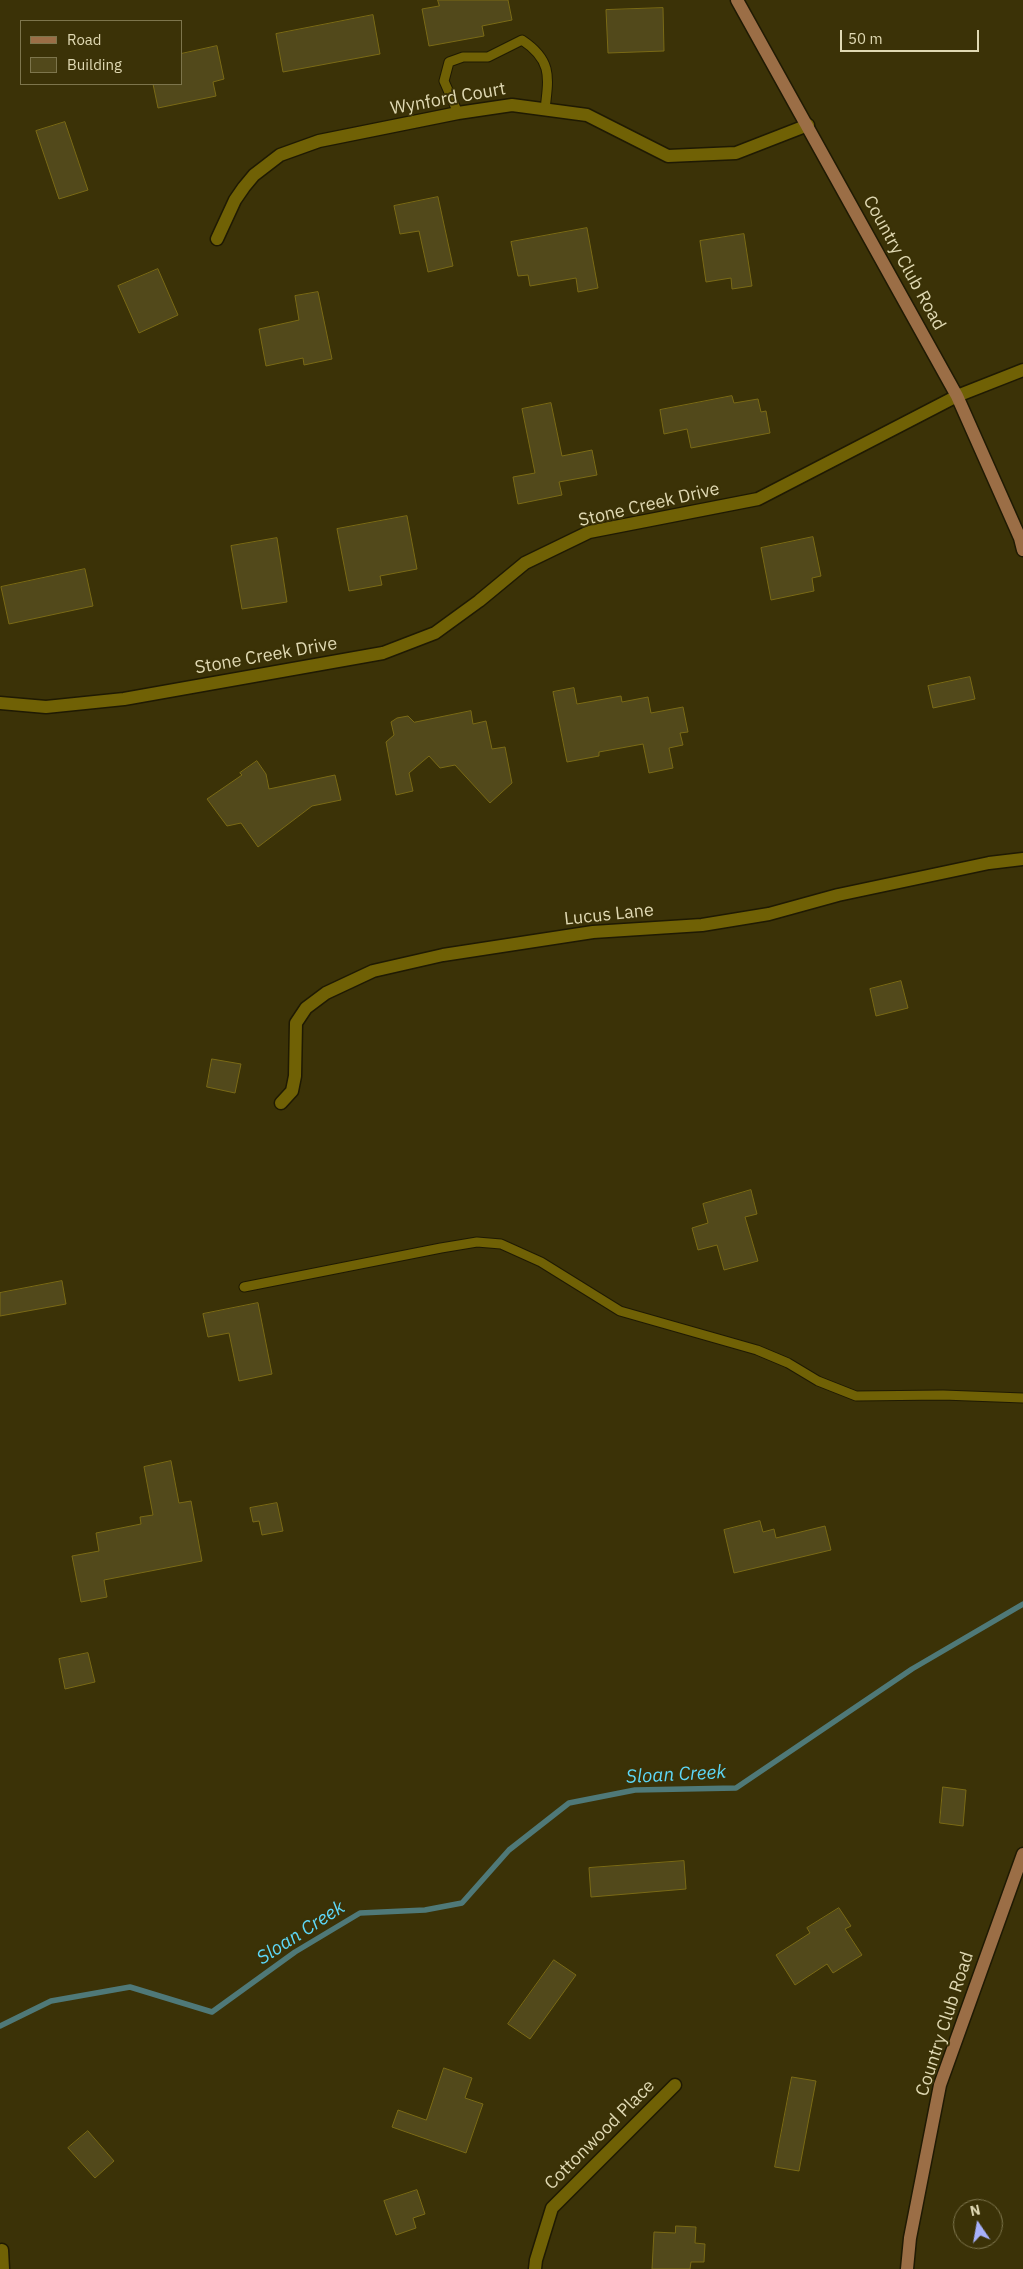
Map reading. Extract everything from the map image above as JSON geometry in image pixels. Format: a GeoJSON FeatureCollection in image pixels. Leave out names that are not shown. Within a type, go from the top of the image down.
{"type":"FeatureCollection","features":[{"type":"Feature","properties":{"kind":"main road","name":"Country Club Road"},"geometry":{"type":"LineString","coordinates":[[737,0],[957,396],[1020,538],[1023,550]]}},
{"type":"Feature","properties":{"kind":"main road","name":"Country Club Road"},"geometry":{"type":"LineString","coordinates":[[907,2269],[910,2238],[940,2085],[1019,1878],[1023,1854]]}},
{"type":"Feature","properties":{"kind":"street","name":"Wynford Court"},"geometry":{"type":"LineString","coordinates":[[217,239],[235,200],[244,187],[260,169],[280,155],[319,141],[458,113],[512,105],[587,115],[668,156],[736,152],[808,125]]}},
{"type":"Feature","properties":{"kind":"street","name":"Stone Creek Drive"},"geometry":{"type":"LineString","coordinates":[[0,703],[46,707],[124,699],[383,653],[435,633],[480,601],[525,563],[589,532],[758,499],[957,396],[1023,370]]}},
{"type":"Feature","properties":{"kind":"street","name":"Lucus Lane"},"geometry":{"type":"LineString","coordinates":[[281,1103],[292,1091],[295,1076],[296,1023],[306,1008],[326,993],[373,971],[443,955],[593,932],[702,925],[769,914],[838,895],[989,863],[1023,859]]}},
{"type":"Feature","properties":{"kind":"street","name":"Cottonwood Place"},"geometry":{"type":"LineString","coordinates":[[535,2269],[552,2208],[675,2085]]}},
{"type":"Feature","properties":{"kind":"street"},"geometry":{"type":"LineString","coordinates":[[2,2250],[3,2269]]}},
{"type":"Feature","properties":{"kind":"lane"},"geometry":{"type":"LineString","coordinates":[[458,113],[444,81],[449,62],[463,57],[488,57],[522,40],[538,50],[547,71],[545,109]]}},
{"type":"Feature","properties":{"kind":"lane"},"geometry":{"type":"LineString","coordinates":[[244,1287],[441,1248],[477,1242],[501,1244],[541,1262],[620,1311],[757,1350],[788,1363],[818,1381],[850,1394],[1023,1398]]}},
{"type":"Feature","properties":{"kind":"building"},"geometry":{"type":"Polygon","coordinates":[[[438,0],[508,0],[512,20],[482,26],[484,36],[429,46],[422,9],[439,6],[438,0]]]}},
{"type":"Feature","properties":{"kind":"building"},"geometry":{"type":"Polygon","coordinates":[[[663,8],[664,51],[608,53],[606,10],[663,8]]]}},
{"type":"Feature","properties":{"kind":"building"},"geometry":{"type":"Polygon","coordinates":[[[373,15],[380,54],[283,72],[276,34],[373,15]]]}},
{"type":"Feature","properties":{"kind":"building"},"geometry":{"type":"Polygon","coordinates":[[[217,46],[224,79],[213,82],[216,96],[158,108],[153,85],[182,85],[182,54],[217,46]]]}},
{"type":"Feature","properties":{"kind":"building"},"geometry":{"type":"Polygon","coordinates":[[[65,122],[88,190],[59,199],[36,131],[65,122]]]}},
{"type":"Feature","properties":{"kind":"building"},"geometry":{"type":"Polygon","coordinates":[[[438,197],[453,266],[428,272],[419,231],[400,234],[394,206],[438,197]]]}},
{"type":"Feature","properties":{"kind":"building"},"geometry":{"type":"Polygon","coordinates":[[[587,228],[598,288],[578,292],[576,278],[530,286],[528,275],[518,276],[511,242],[587,228]]]}},
{"type":"Feature","properties":{"kind":"building"},"geometry":{"type":"Polygon","coordinates":[[[744,234],[752,286],[732,289],[731,278],[706,282],[700,241],[744,234]]]}},
{"type":"Feature","properties":{"kind":"building"},"geometry":{"type":"Polygon","coordinates":[[[158,269],[178,315],[139,333],[118,286],[158,269]]]}},
{"type":"Feature","properties":{"kind":"building"},"geometry":{"type":"Polygon","coordinates":[[[318,292],[332,359],[304,365],[303,358],[266,366],[259,329],[299,320],[295,296],[318,292]]]}},
{"type":"Feature","properties":{"kind":"building"},"geometry":{"type":"Polygon","coordinates":[[[732,396],[734,403],[758,399],[761,412],[766,411],[770,433],[691,448],[687,429],[664,434],[660,410],[732,396]]]}},
{"type":"Feature","properties":{"kind":"building"},"geometry":{"type":"Polygon","coordinates":[[[551,403],[562,456],[592,450],[597,475],[559,482],[562,495],[518,504],[513,477],[535,473],[522,409],[551,403]]]}},
{"type":"Feature","properties":{"kind":"building"},"geometry":{"type":"Polygon","coordinates":[[[407,516],[417,569],[380,576],[382,585],[349,591],[337,529],[407,516]]]}},
{"type":"Feature","properties":{"kind":"building"},"geometry":{"type":"Polygon","coordinates":[[[813,537],[821,576],[812,578],[814,591],[771,600],[761,548],[813,537]]]}},
{"type":"Feature","properties":{"kind":"building"},"geometry":{"type":"Polygon","coordinates":[[[277,538],[287,602],[242,609],[231,546],[277,538]]]}},
{"type":"Feature","properties":{"kind":"building"},"geometry":{"type":"Polygon","coordinates":[[[85,569],[93,606],[9,624],[1,587],[85,569]]]}},
{"type":"Feature","properties":{"kind":"building"},"geometry":{"type":"Polygon","coordinates":[[[970,677],[975,699],[933,708],[928,686],[970,677]]]}},
{"type":"Feature","properties":{"kind":"building"},"geometry":{"type":"Polygon","coordinates":[[[574,688],[577,704],[621,696],[622,702],[648,697],[651,713],[683,707],[688,732],[680,733],[683,745],[669,748],[673,768],[649,773],[643,744],[599,752],[599,756],[567,762],[553,692],[574,688]]]}},
{"type":"Feature","properties":{"kind":"building"},"geometry":{"type":"Polygon","coordinates":[[[471,711],[473,724],[486,721],[492,749],[505,747],[512,783],[490,803],[455,765],[440,768],[429,756],[409,773],[413,791],[396,795],[386,742],[394,735],[391,722],[397,718],[408,716],[414,722],[471,711]]]}},
{"type":"Feature","properties":{"kind":"building"},"geometry":{"type":"Polygon","coordinates":[[[257,761],[266,774],[269,789],[335,775],[341,800],[312,806],[258,847],[241,823],[227,826],[207,799],[242,775],[240,773],[257,761]]]}},
{"type":"Feature","properties":{"kind":"building"},"geometry":{"type":"Polygon","coordinates":[[[901,981],[908,1008],[876,1016],[870,989],[901,981]]]}},
{"type":"Feature","properties":{"kind":"building"},"geometry":{"type":"Polygon","coordinates":[[[212,1059],[241,1064],[235,1093],[207,1087],[212,1059]]]}},
{"type":"Feature","properties":{"kind":"building"},"geometry":{"type":"Polygon","coordinates":[[[751,1190],[757,1214],[745,1217],[758,1261],[724,1270],[717,1245],[698,1250],[692,1228],[708,1223],[703,1204],[751,1190]]]}},
{"type":"Feature","properties":{"kind":"building"},"geometry":{"type":"Polygon","coordinates":[[[62,1281],[66,1304],[0,1316],[0,1293],[62,1281]]]}},
{"type":"Feature","properties":{"kind":"building"},"geometry":{"type":"Polygon","coordinates":[[[258,1303],[272,1374],[239,1381],[229,1333],[208,1337],[203,1314],[258,1303]]]}},
{"type":"Feature","properties":{"kind":"building"},"geometry":{"type":"Polygon","coordinates":[[[171,1461],[179,1503],[191,1501],[202,1561],[104,1580],[107,1597],[81,1602],[72,1556],[99,1551],[96,1533],[141,1524],[140,1517],[153,1515],[144,1467],[171,1461]]]}},
{"type":"Feature","properties":{"kind":"building"},"geometry":{"type":"Polygon","coordinates":[[[277,1503],[283,1531],[262,1535],[259,1521],[253,1522],[250,1508],[277,1503]]]}},
{"type":"Feature","properties":{"kind":"building"},"geometry":{"type":"Polygon","coordinates":[[[760,1521],[763,1532],[774,1529],[776,1538],[825,1526],[831,1550],[734,1573],[724,1530],[760,1521]]]}},
{"type":"Feature","properties":{"kind":"building"},"geometry":{"type":"Polygon","coordinates":[[[88,1653],[95,1682],[65,1689],[59,1659],[88,1653]]]}},
{"type":"Feature","properties":{"kind":"building"},"geometry":{"type":"Polygon","coordinates":[[[943,1787],[966,1790],[963,1826],[940,1823],[943,1787]]]}},
{"type":"Feature","properties":{"kind":"building"},"geometry":{"type":"Polygon","coordinates":[[[684,1861],[686,1889],[591,1897],[589,1868],[684,1861]]]}},
{"type":"Feature","properties":{"kind":"building"},"geometry":{"type":"Polygon","coordinates":[[[839,1908],[851,1926],[845,1929],[862,1955],[833,1973],[827,1964],[795,1985],[776,1955],[810,1933],[807,1928],[839,1908]]]}},
{"type":"Feature","properties":{"kind":"building"},"geometry":{"type":"Polygon","coordinates":[[[554,1960],[576,1975],[530,2039],[508,2024],[554,1960]]]}},
{"type":"Feature","properties":{"kind":"building"},"geometry":{"type":"Polygon","coordinates":[[[444,2068],[472,2078],[465,2098],[483,2104],[466,2153],[392,2127],[398,2110],[426,2120],[444,2068]]]}},
{"type":"Feature","properties":{"kind":"building"},"geometry":{"type":"Polygon","coordinates":[[[792,2077],[816,2081],[799,2171],[775,2167],[792,2077]]]}},
{"type":"Feature","properties":{"kind":"building"},"geometry":{"type":"Polygon","coordinates":[[[88,2131],[114,2161],[95,2178],[68,2148],[88,2131]]]}},
{"type":"Feature","properties":{"kind":"building"},"geometry":{"type":"Polygon","coordinates":[[[417,2190],[425,2214],[413,2218],[416,2228],[396,2235],[384,2201],[417,2190]]]}},
{"type":"Feature","properties":{"kind":"building"},"geometry":{"type":"Polygon","coordinates":[[[676,2226],[696,2227],[695,2243],[705,2244],[704,2262],[691,2262],[690,2269],[652,2269],[654,2232],[675,2233],[676,2226]]]}},
{"type":"Feature","properties":{"kind":"waterway","name":"Sloan Creek"},"geometry":{"type":"LineString","coordinates":[[0,2026],[51,2001],[130,1987],[212,2012],[295,1952],[360,1913],[425,1910],[462,1903],[509,1850],[569,1803],[635,1790],[736,1788],[912,1669],[1023,1604]]}}]}
